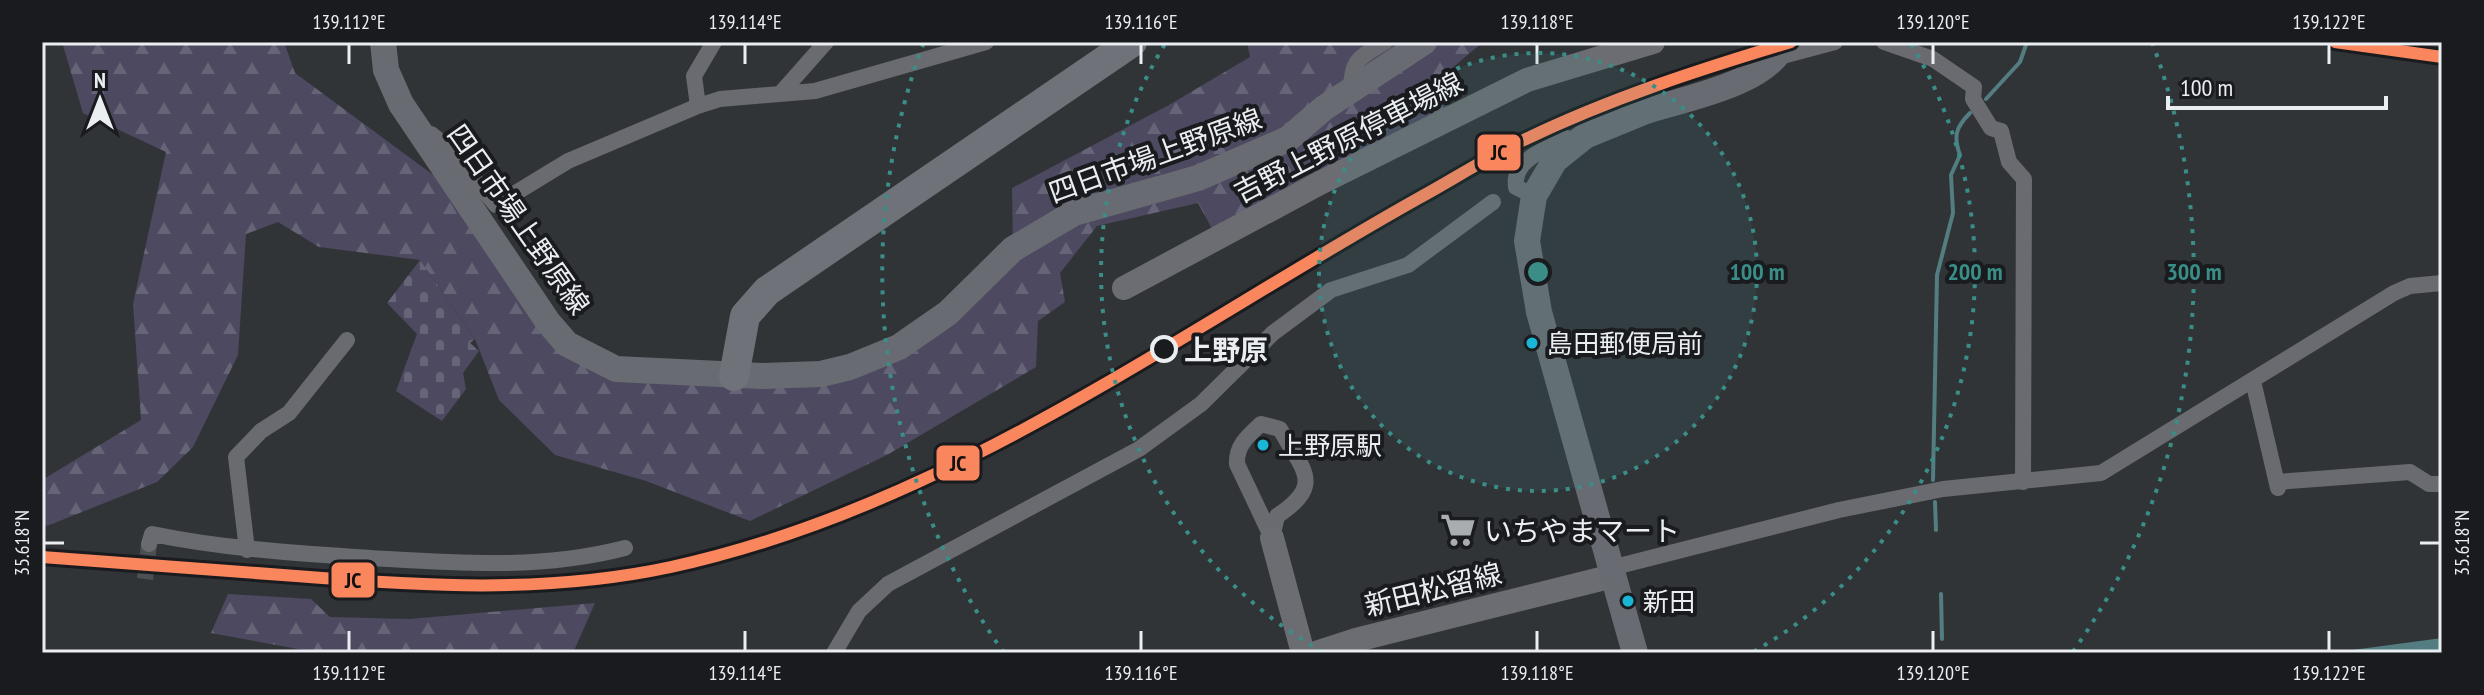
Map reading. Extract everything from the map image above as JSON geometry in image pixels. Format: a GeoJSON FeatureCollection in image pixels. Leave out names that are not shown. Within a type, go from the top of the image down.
{"type":"FeatureCollection","features":[{"type":"Feature","properties":{"kind":"highway"},"geometry":{"type":"LineString","coordinates":[[734,376],[730,341],[734,314],[752,291],[951,157],[1015,100],[1097,42]]}},
{"type":"Feature","properties":{"kind":"highway"},"geometry":{"type":"LineString","coordinates":[[734,376],[745,316],[767,291],[1132,42]]}},
{"type":"Feature","properties":{"kind":"main road","name":"四日市場上野原線"},"geometry":{"type":"LineString","coordinates":[[383,42],[391,85],[411,118],[567,344],[616,369],[734,376],[821,374],[850,367],[899,347],[948,313],[1013,249],[1074,213],[1198,178],[1288,139],[1324,108],[1424,42]]}},
{"type":"Feature","properties":{"kind":"main road","name":"吉野上野原停車場線"},"geometry":{"type":"LineString","coordinates":[[1124,288],[1320,183],[1527,80],[1653,42]]}},
{"type":"Feature","properties":{"kind":"main road"},"geometry":{"type":"LineString","coordinates":[[1632,642],[1531,273],[1527,241],[1534,196],[1555,160],[1585,136],[1763,70],[1779,56],[1785,42]]}},
{"type":"Feature","properties":{"kind":"main road"},"geometry":{"type":"LineString","coordinates":[[1272,538],[1303,653]]}},
{"type":"Feature","properties":{"kind":"main road","name":"新田松留線"},"geometry":{"type":"LineString","coordinates":[[1316,653],[1612,572]]}},
{"type":"Feature","properties":{"kind":"street"},"geometry":{"type":"LineString","coordinates":[[698,106],[694,76],[714,42]]}},
{"type":"Feature","properties":{"kind":"street"},"geometry":{"type":"LineString","coordinates":[[780,94],[826,42]]}},
{"type":"Feature","properties":{"kind":"street"},"geometry":{"type":"LineString","coordinates":[[411,118],[449,149],[496,205],[568,161],[698,106],[720,99],[815,91],[986,42]]}},
{"type":"Feature","properties":{"kind":"street"},"geometry":{"type":"LineString","coordinates":[[1351,91],[1351,71],[1358,58],[1385,42]]}},
{"type":"Feature","properties":{"kind":"street"},"geometry":{"type":"LineString","coordinates":[[1534,196],[1516,187],[1514,176],[1522,163],[1610,115],[1752,66],[1835,42]]}},
{"type":"Feature","properties":{"kind":"street"},"geometry":{"type":"LineString","coordinates":[[1884,42],[1933,59],[1974,87],[1973,99],[1991,128],[2001,131],[2009,162],[2024,179],[2023,482]]}},
{"type":"Feature","properties":{"kind":"street"},"geometry":{"type":"LineString","coordinates":[[834,653],[859,611],[888,584],[1139,449],[1201,404],[1273,333],[1331,290],[1408,265],[1493,202]]}},
{"type":"Feature","properties":{"kind":"street"},"geometry":{"type":"LineString","coordinates":[[1612,572],[1839,510],[1943,489],[2101,473],[2394,293],[2410,286],[2442,283]]}},
{"type":"Feature","properties":{"kind":"street"},"geometry":{"type":"LineString","coordinates":[[247,550],[236,457],[261,431],[289,413],[347,340]]}},
{"type":"Feature","properties":{"kind":"street"},"geometry":{"type":"LineString","coordinates":[[2253,381],[2277,485],[2410,472],[2429,484],[2442,484]]}},
{"type":"Feature","properties":{"kind":"street"},"geometry":{"type":"LineString","coordinates":[[1261,424],[1280,429],[1305,476],[1307,487],[1301,500],[1277,516],[1272,538],[1237,464],[1237,452],[1261,424]]}},
{"type":"Feature","properties":{"kind":"street"},"geometry":{"type":"LineString","coordinates":[[149,544],[152,534],[247,550],[503,566],[588,558],[625,548]]}},
{"type":"Feature","properties":{"kind":"green space"},"geometry":{"type":"Polygon","coordinates":[[[62,42],[284,42],[295,73],[463,197],[584,355],[734,376],[899,347],[1013,249],[1012,188],[1169,105],[1250,57],[1247,42],[1483,42],[1445,74],[1449,119],[1217,238],[1198,203],[1097,226],[1060,273],[1065,302],[1038,321],[1036,367],[887,455],[750,521],[646,481],[555,455],[499,400],[475,339],[420,260],[319,247],[278,222],[246,234],[238,355],[193,447],[157,482],[47,526],[42,523],[42,480],[141,420],[133,304],[166,152],[83,113],[62,42]]]}},
{"type":"Feature","properties":{"kind":"green space"},"geometry":{"type":"Polygon","coordinates":[[[420,260],[475,339],[470,343],[479,351],[463,373],[466,389],[442,421],[396,391],[417,334],[387,303],[420,260]]]}},
{"type":"Feature","properties":{"kind":"green space"},"geometry":{"type":"Polygon","coordinates":[[[228,594],[311,599],[330,617],[410,619],[595,603],[573,653],[320,653],[211,633],[228,594]]]}},
{"type":"Feature","properties":{"kind":"water"},"geometry":{"type":"Polygon","coordinates":[[[2442,638],[2442,653],[2330,653],[2442,638]]]}},
{"type":"Feature","properties":{"kind":"waterway"},"geometry":{"type":"LineString","coordinates":[[1986,99],[2020,62],[2027,42]]}},
{"type":"Feature","properties":{"kind":"waterway"},"geometry":{"type":"LineString","coordinates":[[1933,480],[1937,275],[1953,213],[1951,175],[1960,155],[1957,132],[1970,113]]}},
{"type":"Feature","properties":{"kind":"waterway"},"geometry":{"type":"LineString","coordinates":[[1935,502],[1936,530]]}},
{"type":"Feature","properties":{"kind":"waterway"},"geometry":{"type":"LineString","coordinates":[[1941,594],[1942,639]]}},
{"type":"Feature","properties":{"kind":"tunnel"},"geometry":{"type":"LineString","coordinates":[[145,579],[149,544]]}},
{"type":"Feature","properties":{"kind":"transit line","name":"JC"},"geometry":{"type":"LineString","coordinates":[[42,557],[390,583],[530,584],[624,576],[671,567],[772,539],[870,503],[965,460],[1148,359],[1328,250],[1512,146],[1623,97],[1791,42]]}},
{"type":"Feature","properties":{"kind":"transit line","name":"JC"},"geometry":{"type":"LineString","coordinates":[[2335,42],[2442,57]]}},
{"type":"Feature","properties":{"kind":"place","name":"島田郵便局前"},"geometry":{"type":"Point","coordinates":[1532,343]}},
{"type":"Feature","properties":{"kind":"place","name":"上野原"},"geometry":{"type":"Point","coordinates":[1164,349]}},
{"type":"Feature","properties":{"kind":"place","name":"上野原駅"},"geometry":{"type":"Point","coordinates":[1263,445]}},
{"type":"Feature","properties":{"kind":"place","name":"いちやまマート"},"geometry":{"type":"Point","coordinates":[1458,530]}},
{"type":"Feature","properties":{"kind":"place","name":"新田"},"geometry":{"type":"Point","coordinates":[1628,601]}}]}
